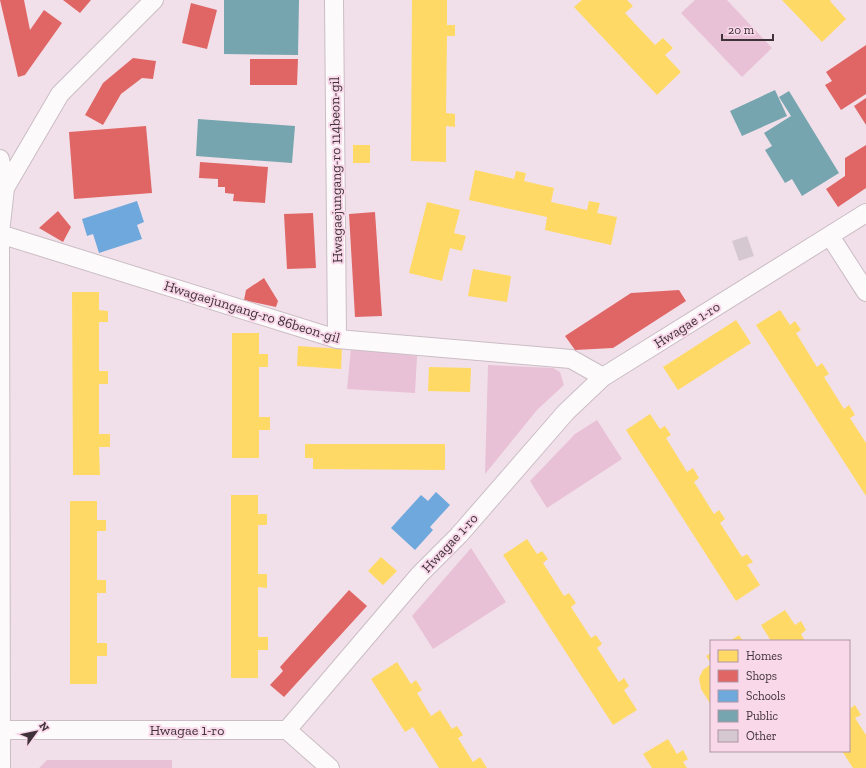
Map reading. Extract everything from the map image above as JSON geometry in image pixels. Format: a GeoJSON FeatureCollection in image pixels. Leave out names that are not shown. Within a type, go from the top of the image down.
{"type":"FeatureCollection","features":[{"type":"Feature","properties":{"kind":"street"},"geometry":{"type":"LineString","coordinates":[[5,188],[60,94],[154,0]]}},
{"type":"Feature","properties":{"kind":"street","name":"Hwagaejungang-ro 114beon-gil"},"geometry":{"type":"LineString","coordinates":[[334,0],[337,339]]}},
{"type":"Feature","properties":{"kind":"street"},"geometry":{"type":"LineString","coordinates":[[0,159],[5,188],[0,233]]}},
{"type":"Feature","properties":{"kind":"street","name":"Hwagae 1-ro"},"geometry":{"type":"LineString","coordinates":[[1,730],[287,730],[420,574],[459,535],[566,412],[603,377],[866,213]]}},
{"type":"Feature","properties":{"kind":"street","name":"Hwagaejungang-ro 86beon-gil"},"geometry":{"type":"LineString","coordinates":[[0,233],[337,339],[571,359],[603,377]]}},
{"type":"Feature","properties":{"kind":"street"},"geometry":{"type":"LineString","coordinates":[[830,236],[866,292]]}},
{"type":"Feature","properties":{"kind":"street"},"geometry":{"type":"LineString","coordinates":[[0,244],[1,768]]}},
{"type":"Feature","properties":{"kind":"street"},"geometry":{"type":"LineString","coordinates":[[287,730],[330,768]]}},
{"type":"Feature","properties":{"kind":"shaded area"},"geometry":{"type":"Polygon","coordinates":[[[695,0],[727,0],[772,48],[742,77],[681,13],[695,0]]]}},
{"type":"Feature","properties":{"kind":"shaded area"},"geometry":{"type":"Polygon","coordinates":[[[351,348],[417,356],[415,393],[347,389],[351,348]]]}},
{"type":"Feature","properties":{"kind":"shaded area"},"geometry":{"type":"Polygon","coordinates":[[[488,365],[553,368],[560,372],[564,385],[537,410],[485,474],[488,365]]]}},
{"type":"Feature","properties":{"kind":"shaded area"},"geometry":{"type":"Polygon","coordinates":[[[597,420],[622,459],[547,508],[530,481],[575,434],[597,420]]]}},
{"type":"Feature","properties":{"kind":"shaded area"},"geometry":{"type":"Polygon","coordinates":[[[471,548],[506,602],[433,649],[412,616],[471,548]]]}},
{"type":"Feature","properties":{"kind":"shaded area"},"geometry":{"type":"Polygon","coordinates":[[[47,760],[172,760],[172,768],[39,768],[47,760]]]}},
{"type":"Feature","properties":{"kind":"building: Homes"},"geometry":{"type":"Polygon","coordinates":[[[412,0],[447,0],[447,25],[455,25],[455,36],[447,36],[446,113],[455,114],[455,127],[446,126],[446,162],[411,161],[412,0]]]}},
{"type":"Feature","properties":{"kind":"building: Homes"},"geometry":{"type":"Polygon","coordinates":[[[582,0],[627,0],[633,6],[625,13],[655,45],[663,38],[673,48],[665,55],[681,72],[657,95],[574,7],[582,0]]]}},
{"type":"Feature","properties":{"kind":"building: Homes"},"geometry":{"type":"Polygon","coordinates":[[[782,0],[831,0],[830,1],[846,19],[822,42],[782,0]]]}},
{"type":"Feature","properties":{"kind":"building: Homes"},"geometry":{"type":"Polygon","coordinates":[[[353,145],[370,145],[370,163],[353,163],[353,145]]]}},
{"type":"Feature","properties":{"kind":"building: Homes"},"geometry":{"type":"Polygon","coordinates":[[[475,170],[514,179],[516,171],[526,173],[524,181],[554,188],[551,202],[587,210],[589,201],[600,203],[597,213],[617,217],[611,245],[545,230],[547,217],[469,200],[475,170]]]}},
{"type":"Feature","properties":{"kind":"building: Homes"},"geometry":{"type":"Polygon","coordinates":[[[427,202],[460,210],[454,233],[466,236],[462,251],[450,248],[442,281],[409,273],[427,202]]]}},
{"type":"Feature","properties":{"kind":"building: Homes"},"geometry":{"type":"Polygon","coordinates":[[[473,269],[511,276],[507,302],[468,296],[473,269]]]}},
{"type":"Feature","properties":{"kind":"building: Homes"},"geometry":{"type":"Polygon","coordinates":[[[72,292],[99,292],[99,310],[108,311],[108,322],[99,322],[99,371],[108,371],[108,384],[99,384],[99,434],[110,434],[110,447],[99,447],[100,475],[73,475],[72,292]]]}},
{"type":"Feature","properties":{"kind":"building: Homes"},"geometry":{"type":"Polygon","coordinates":[[[780,310],[790,325],[795,321],[801,330],[796,333],[817,367],[822,363],[829,374],[824,377],[844,409],[849,405],[855,415],[850,418],[866,443],[866,496],[756,325],[780,310]]]}},
{"type":"Feature","properties":{"kind":"building: Homes"},"geometry":{"type":"Polygon","coordinates":[[[736,320],[751,343],[678,390],[663,367],[736,320]]]}},
{"type":"Feature","properties":{"kind":"building: Homes"},"geometry":{"type":"Polygon","coordinates":[[[232,333],[259,333],[259,354],[268,354],[268,367],[259,367],[259,417],[270,417],[270,430],[259,430],[259,458],[232,458],[232,333]]]}},
{"type":"Feature","properties":{"kind":"building: Homes"},"geometry":{"type":"Polygon","coordinates":[[[298,346],[342,349],[341,369],[297,366],[298,346]]]}},
{"type":"Feature","properties":{"kind":"building: Homes"},"geometry":{"type":"Polygon","coordinates":[[[429,367],[471,368],[470,392],[428,391],[429,367]]]}},
{"type":"Feature","properties":{"kind":"building: Homes"},"geometry":{"type":"Polygon","coordinates":[[[650,414],[660,429],[665,426],[671,435],[666,438],[687,472],[693,468],[699,478],[694,482],[714,514],[719,510],[725,519],[720,523],[742,557],[747,554],[753,562],[747,565],[760,585],[736,601],[626,430],[650,414]]]}},
{"type":"Feature","properties":{"kind":"building: Homes"},"geometry":{"type":"Polygon","coordinates":[[[305,444],[445,444],[445,470],[313,469],[313,458],[305,458],[305,444]]]}},
{"type":"Feature","properties":{"kind":"building: Homes"},"geometry":{"type":"Polygon","coordinates":[[[231,495],[258,495],[258,514],[267,514],[267,525],[258,525],[258,574],[267,574],[267,588],[258,587],[258,637],[268,637],[268,650],[258,650],[258,678],[231,678],[231,495]]]}},
{"type":"Feature","properties":{"kind":"building: Homes"},"geometry":{"type":"Polygon","coordinates":[[[70,501],[97,501],[97,520],[106,520],[106,531],[97,531],[97,580],[106,580],[106,593],[97,593],[97,643],[107,643],[107,656],[97,656],[97,684],[70,684],[70,501]]]}},
{"type":"Feature","properties":{"kind":"building: Homes"},"geometry":{"type":"Polygon","coordinates":[[[527,539],[537,554],[542,551],[548,559],[543,563],[564,596],[569,593],[576,603],[571,607],[591,638],[596,635],[602,644],[597,648],[619,682],[624,678],[629,686],[624,690],[637,710],[613,725],[503,555],[527,539]]]}},
{"type":"Feature","properties":{"kind":"building: Homes"},"geometry":{"type":"Polygon","coordinates":[[[381,557],[397,571],[383,585],[368,571],[381,557]]]}},
{"type":"Feature","properties":{"kind":"building: Homes"},"geometry":{"type":"Polygon","coordinates":[[[785,610],[795,625],[801,621],[806,630],[801,634],[804,640],[770,640],[761,625],[785,610]]]}},
{"type":"Feature","properties":{"kind":"building: Homes"},"geometry":{"type":"Polygon","coordinates":[[[739,635],[742,640],[732,640],[739,635]]]}},
{"type":"Feature","properties":{"kind":"building: Homes"},"geometry":{"type":"Polygon","coordinates":[[[710,654],[710,662],[706,656],[710,654]]]}},
{"type":"Feature","properties":{"kind":"building: Homes"},"geometry":{"type":"Polygon","coordinates":[[[397,662],[411,684],[416,680],[422,690],[417,693],[431,716],[440,710],[452,729],[457,726],[463,735],[458,738],[473,762],[480,757],[487,768],[439,768],[413,727],[405,732],[371,679],[397,662]]]}},
{"type":"Feature","properties":{"kind":"building: Homes"},"geometry":{"type":"Polygon","coordinates":[[[710,665],[710,703],[701,689],[699,678],[703,670],[710,665]]]}},
{"type":"Feature","properties":{"kind":"building: Homes"},"geometry":{"type":"Polygon","coordinates":[[[855,705],[861,715],[855,718],[866,735],[866,768],[853,768],[843,752],[850,752],[850,708],[855,705]]]}},
{"type":"Feature","properties":{"kind":"building: Homes"},"geometry":{"type":"Polygon","coordinates":[[[668,739],[677,754],[683,750],[688,759],[683,762],[687,768],[652,768],[643,754],[668,739]]]}},
{"type":"Feature","properties":{"kind":"building: Shops"},"geometry":{"type":"Polygon","coordinates":[[[0,0],[24,0],[30,30],[44,10],[62,23],[25,75],[18,77],[0,0]]]}},
{"type":"Feature","properties":{"kind":"building: Shops"},"geometry":{"type":"Polygon","coordinates":[[[63,0],[91,0],[80,13],[63,0]]]}},
{"type":"Feature","properties":{"kind":"building: Shops"},"geometry":{"type":"Polygon","coordinates":[[[191,3],[217,10],[207,49],[182,43],[191,3]]]}},
{"type":"Feature","properties":{"kind":"building: Shops"},"geometry":{"type":"Polygon","coordinates":[[[866,45],[866,94],[841,110],[825,85],[832,81],[826,72],[866,45]]]}},
{"type":"Feature","properties":{"kind":"building: Shops"},"geometry":{"type":"Polygon","coordinates":[[[133,58],[156,61],[153,79],[142,78],[121,94],[103,125],[85,115],[103,83],[133,58]]]}},
{"type":"Feature","properties":{"kind":"building: Shops"},"geometry":{"type":"Polygon","coordinates":[[[250,59],[298,59],[297,85],[250,85],[250,59]]]}},
{"type":"Feature","properties":{"kind":"building: Shops"},"geometry":{"type":"Polygon","coordinates":[[[866,98],[866,125],[854,106],[866,98]]]}},
{"type":"Feature","properties":{"kind":"building: Shops"},"geometry":{"type":"Polygon","coordinates":[[[146,126],[152,193],[74,199],[69,132],[146,126]]]}},
{"type":"Feature","properties":{"kind":"building: Shops"},"geometry":{"type":"Polygon","coordinates":[[[866,145],[866,188],[838,207],[826,189],[845,176],[845,158],[866,145]]]}},
{"type":"Feature","properties":{"kind":"building: Shops"},"geometry":{"type":"Polygon","coordinates":[[[200,162],[268,167],[265,203],[233,201],[234,194],[225,193],[225,187],[218,187],[218,179],[199,178],[200,162]]]}},
{"type":"Feature","properties":{"kind":"building: Shops"},"geometry":{"type":"Polygon","coordinates":[[[58,211],[71,227],[63,242],[39,228],[58,211]]]}},
{"type":"Feature","properties":{"kind":"building: Shops"},"geometry":{"type":"Polygon","coordinates":[[[375,212],[382,316],[355,317],[349,214],[375,212]]]}},
{"type":"Feature","properties":{"kind":"building: Shops"},"geometry":{"type":"Polygon","coordinates":[[[313,213],[316,268],[287,269],[284,214],[313,213]]]}},
{"type":"Feature","properties":{"kind":"building: Shops"},"geometry":{"type":"Polygon","coordinates":[[[264,278],[278,301],[276,307],[244,300],[246,290],[264,278]]]}},
{"type":"Feature","properties":{"kind":"building: Shops"},"geometry":{"type":"Polygon","coordinates":[[[679,290],[686,301],[613,348],[575,350],[565,336],[631,293],[679,290]]]}},
{"type":"Feature","properties":{"kind":"building: Shops"},"geometry":{"type":"Polygon","coordinates":[[[349,590],[367,606],[284,697],[270,685],[283,671],[280,667],[349,590]]]}},
{"type":"Feature","properties":{"kind":"building: Schools"},"geometry":{"type":"Polygon","coordinates":[[[137,201],[144,222],[137,225],[142,239],[99,253],[93,234],[87,236],[82,219],[137,201]]]}},
{"type":"Feature","properties":{"kind":"building: Schools"},"geometry":{"type":"Polygon","coordinates":[[[436,492],[450,505],[430,527],[433,530],[415,550],[391,528],[421,495],[428,501],[436,492]]]}},
{"type":"Feature","properties":{"kind":"building: Public"},"geometry":{"type":"Polygon","coordinates":[[[224,0],[299,0],[298,55],[224,54],[224,0]]]}},
{"type":"Feature","properties":{"kind":"building: Public"},"geometry":{"type":"Polygon","coordinates":[[[775,90],[787,116],[742,136],[730,111],[775,90]]]}},
{"type":"Feature","properties":{"kind":"building: Public"},"geometry":{"type":"Polygon","coordinates":[[[789,91],[839,173],[802,196],[792,179],[785,183],[765,150],[772,146],[764,133],[791,116],[779,97],[789,91]]]}},
{"type":"Feature","properties":{"kind":"building: Public"},"geometry":{"type":"Polygon","coordinates":[[[198,119],[295,126],[292,163],[196,156],[198,119]]]}},
{"type":"Feature","properties":{"kind":"building: Other"},"geometry":{"type":"Polygon","coordinates":[[[747,236],[754,256],[739,261],[732,241],[747,236]]]}}]}
